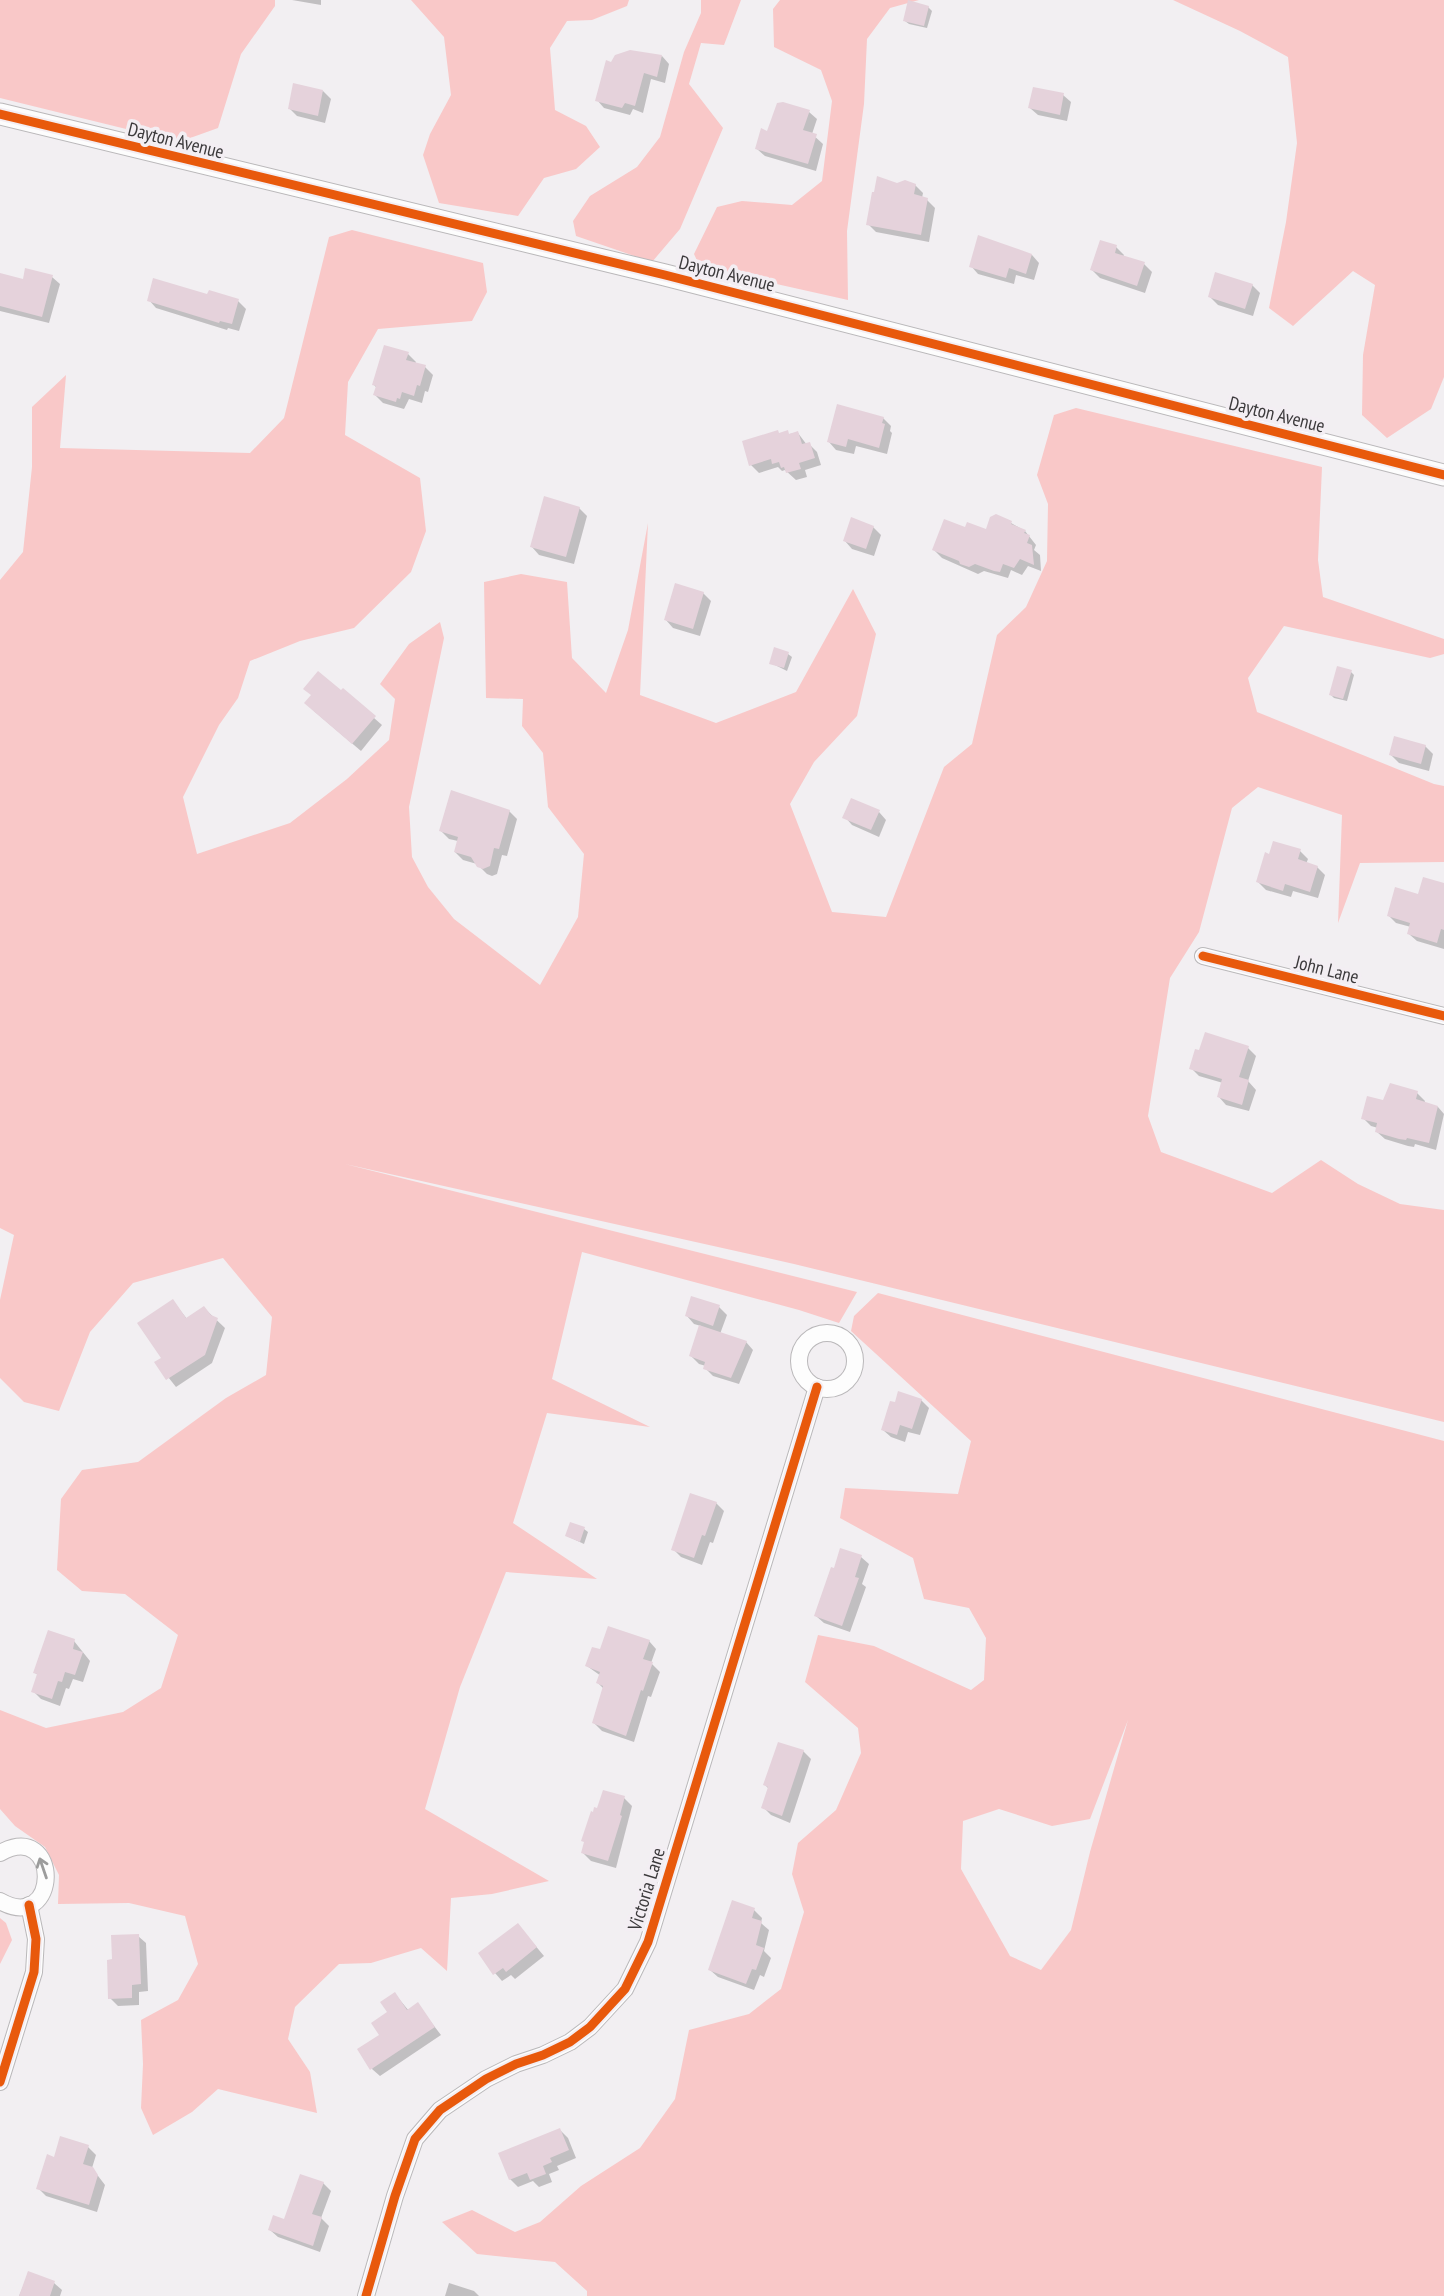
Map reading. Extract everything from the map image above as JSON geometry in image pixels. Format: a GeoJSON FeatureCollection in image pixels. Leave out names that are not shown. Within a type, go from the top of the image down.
{"type":"FeatureCollection","features":[{"type":"Feature","properties":{"kind":"street","name":"Dayton Avenue"},"geometry":{"type":"LineString","coordinates":[[0,114],[665,275],[1444,475]]}},
{"type":"Feature","properties":{"kind":"street","name":"John Lane"},"geometry":{"type":"LineString","coordinates":[[1203,956],[1444,1016]]}},
{"type":"Feature","properties":{"kind":"street","name":"Victoria Lane"},"geometry":{"type":"LineString","coordinates":[[366,2296],[395,2196],[415,2139],[440,2110],[506,2069],[570,2042],[590,2027],[625,1989],[648,1942],[817,1387]]}},
{"type":"Feature","properties":{"kind":"street"},"geometry":{"type":"LineString","coordinates":[[0,1853],[9,1848],[29,1849],[44,1863],[47,1882],[37,1899],[29,1905],[10,1906],[0,1901]]}},
{"type":"Feature","properties":{"kind":"street"},"geometry":{"type":"LineString","coordinates":[[0,2082],[34,1972],[36,1939],[29,1905]]}},
{"type":"Feature","properties":{"kind":"shaded area"},"geometry":{"type":"Polygon","coordinates":[[[0,0],[275,0],[275,6],[241,54],[218,128],[179,142],[0,98],[0,0]]]}},
{"type":"Feature","properties":{"kind":"shaded area"},"geometry":{"type":"Polygon","coordinates":[[[411,0],[629,0],[627,6],[592,20],[567,21],[550,48],[555,110],[586,126],[600,147],[576,169],[544,178],[518,216],[439,203],[423,155],[430,134],[451,95],[444,37],[411,0]]]}},
{"type":"Feature","properties":{"kind":"shaded area"},"geometry":{"type":"Polygon","coordinates":[[[701,0],[741,0],[724,45],[701,43],[689,84],[723,128],[680,229],[652,262],[576,236],[573,221],[590,196],[637,167],[660,137],[684,52],[701,13],[701,0]]]}},
{"type":"Feature","properties":{"kind":"shaded area"},"geometry":{"type":"Polygon","coordinates":[[[780,0],[919,0],[890,8],[867,39],[864,104],[847,231],[848,300],[700,267],[694,254],[717,207],[742,201],[792,205],[822,181],[832,101],[821,70],[774,47],[773,9],[780,0]]]}},
{"type":"Feature","properties":{"kind":"shaded area"},"geometry":{"type":"Polygon","coordinates":[[[1173,0],[1444,0],[1444,377],[1431,409],[1387,438],[1362,415],[1363,355],[1375,285],[1353,271],[1293,326],[1269,308],[1286,222],[1297,143],[1288,57],[1173,0]]]}},
{"type":"Feature","properties":{"kind":"shaded area"},"geometry":{"type":"Polygon","coordinates":[[[352,230],[483,263],[487,292],[472,321],[378,329],[348,382],[345,435],[420,478],[426,531],[411,572],[354,628],[300,641],[250,661],[238,698],[219,725],[183,797],[197,854],[290,823],[347,779],[389,740],[395,699],[380,684],[409,644],[440,622],[444,638],[409,807],[412,857],[428,887],[454,919],[540,985],[578,917],[584,854],[548,807],[543,753],[522,726],[523,699],[486,698],[484,582],[521,574],[567,582],[572,658],[606,693],[628,630],[648,523],[640,695],[716,723],[796,692],[853,589],[876,634],[857,716],[814,762],[790,804],[832,912],[886,917],[944,767],[972,744],[997,635],[1026,607],[1047,561],[1048,504],[1037,475],[1054,415],[1076,408],[1322,467],[1318,560],[1323,597],[1444,639],[1444,654],[1430,658],[1284,626],[1248,678],[1257,712],[1444,786],[1444,862],[1360,863],[1338,923],[1342,815],[1258,787],[1232,808],[1199,932],[1170,978],[1148,1116],[1161,1152],[1272,1193],[1321,1160],[1358,1184],[1400,1204],[1444,1210],[1444,1422],[794,1264],[345,1164],[857,1292],[839,1323],[582,1252],[552,1379],[650,1427],[547,1413],[513,1523],[597,1579],[506,1572],[460,1687],[425,1809],[549,1881],[492,1894],[451,1898],[447,1971],[421,1948],[371,1963],[339,1964],[295,2007],[288,2039],[310,2072],[317,2113],[218,2089],[192,2112],[153,2135],[141,2108],[141,2020],[178,2000],[198,1964],[185,1916],[129,1903],[58,1904],[59,1875],[45,1847],[15,1826],[0,1809],[0,1710],[46,1728],[123,1712],[161,1688],[178,1635],[125,1594],[82,1591],[57,1570],[61,1499],[82,1470],[138,1462],[226,1398],[266,1375],[272,1317],[223,1258],[133,1283],[90,1332],[59,1411],[24,1402],[0,1378],[0,1300],[14,1235],[0,1228],[0,580],[23,552],[32,467],[32,407],[66,375],[60,448],[250,453],[284,418],[329,237],[352,230]]]}},
{"type":"Feature","properties":{"kind":"shaded area"},"geometry":{"type":"Polygon","coordinates":[[[878,1293],[1444,1441],[1444,2296],[587,2296],[587,2291],[555,2262],[477,2254],[442,2222],[472,2210],[515,2232],[540,2222],[581,2186],[640,2148],[675,2099],[689,2030],[749,2014],[781,1989],[804,1912],[792,1874],[798,1843],[836,1810],[861,1753],[858,1728],[805,1682],[818,1635],[874,1646],[971,1690],[984,1680],[986,1638],[969,1608],[924,1599],[913,1558],[840,1518],[845,1488],[958,1494],[971,1441],[851,1331],[854,1316],[878,1293]],[[1128,1720],[1090,1819],[1052,1826],[999,1809],[963,1821],[961,1869],[1010,1956],[1041,1970],[1071,1930],[1128,1720]]]}},
{"type":"Feature","properties":{"kind":"shaded area"},"geometry":{"type":"Polygon","coordinates":[[[0,1918],[6,1923],[12,1940],[0,1964],[0,1918]]]}},
{"type":"Feature","properties":{"kind":"building"},"geometry":{"type":"Polygon","coordinates":[[[908,0],[929,6],[924,26],[903,21],[908,0]]]}},
{"type":"Feature","properties":{"kind":"building"},"geometry":{"type":"Polygon","coordinates":[[[630,50],[662,55],[657,77],[644,73],[635,106],[625,103],[622,108],[595,101],[606,60],[611,62],[615,55],[630,50]]]}},
{"type":"Feature","properties":{"kind":"building"},"geometry":{"type":"Polygon","coordinates":[[[293,83],[323,90],[318,116],[288,109],[293,83]]]}},
{"type":"Feature","properties":{"kind":"building"},"geometry":{"type":"Polygon","coordinates":[[[1033,87],[1064,93],[1060,115],[1028,108],[1033,87]]]}},
{"type":"Feature","properties":{"kind":"building"},"geometry":{"type":"Polygon","coordinates":[[[783,102],[810,110],[803,130],[817,134],[808,164],[755,149],[761,128],[767,131],[777,103],[783,102]]]}},
{"type":"Feature","properties":{"kind":"building"},"geometry":{"type":"Polygon","coordinates":[[[877,176],[897,183],[905,180],[916,184],[914,194],[928,198],[921,235],[866,225],[877,176]]]}},
{"type":"Feature","properties":{"kind":"building"},"geometry":{"type":"Polygon","coordinates":[[[978,235],[1032,254],[1026,274],[1009,268],[1006,278],[969,267],[978,235]]]}},
{"type":"Feature","properties":{"kind":"building"},"geometry":{"type":"Polygon","coordinates":[[[1100,240],[1117,245],[1115,253],[1145,262],[1137,286],[1090,270],[1100,240]]]}},
{"type":"Feature","properties":{"kind":"building"},"geometry":{"type":"Polygon","coordinates":[[[25,268],[53,275],[42,317],[0,306],[0,273],[23,279],[25,268]]]}},
{"type":"Feature","properties":{"kind":"building"},"geometry":{"type":"Polygon","coordinates":[[[1215,272],[1253,284],[1245,309],[1208,297],[1215,272]]]}},
{"type":"Feature","properties":{"kind":"building"},"geometry":{"type":"Polygon","coordinates":[[[153,278],[207,294],[209,290],[239,299],[232,324],[219,323],[147,301],[153,278]]]}},
{"type":"Feature","properties":{"kind":"building"},"geometry":{"type":"Polygon","coordinates":[[[384,345],[409,352],[406,360],[426,365],[414,396],[402,392],[396,402],[373,395],[376,386],[372,385],[384,345]]]}},
{"type":"Feature","properties":{"kind":"building"},"geometry":{"type":"Polygon","coordinates":[[[837,404],[884,417],[882,423],[885,424],[879,448],[848,439],[846,447],[827,442],[837,404]]]}},
{"type":"Feature","properties":{"kind":"building"},"geometry":{"type":"Polygon","coordinates":[[[778,430],[779,433],[788,430],[789,434],[798,431],[802,444],[810,442],[815,458],[799,463],[801,469],[786,473],[779,462],[772,464],[771,459],[749,466],[742,441],[778,430]]]}},
{"type":"Feature","properties":{"kind":"building"},"geometry":{"type":"Polygon","coordinates":[[[544,496],[580,507],[566,557],[530,547],[544,496]]]}},
{"type":"Feature","properties":{"kind":"building"},"geometry":{"type":"Polygon","coordinates":[[[996,514],[1012,521],[1011,524],[1026,530],[1024,533],[1030,535],[1027,543],[1032,545],[1034,565],[1020,559],[1014,568],[1003,564],[1000,572],[975,564],[969,567],[932,550],[944,519],[965,527],[967,522],[986,529],[990,517],[996,514]]]}},
{"type":"Feature","properties":{"kind":"building"},"geometry":{"type":"Polygon","coordinates":[[[851,517],[874,526],[866,549],[843,541],[851,517]]]}},
{"type":"Feature","properties":{"kind":"building"},"geometry":{"type":"Polygon","coordinates":[[[675,583],[704,592],[693,629],[664,620],[675,583]]]}},
{"type":"Feature","properties":{"kind":"building"},"geometry":{"type":"Polygon","coordinates":[[[774,647],[789,652],[784,668],[769,664],[774,647]]]}},
{"type":"Feature","properties":{"kind":"building"},"geometry":{"type":"Polygon","coordinates":[[[1337,666],[1352,670],[1343,699],[1329,695],[1337,666]]]}},
{"type":"Feature","properties":{"kind":"building"},"geometry":{"type":"Polygon","coordinates":[[[318,671],[376,716],[352,744],[304,703],[311,695],[303,689],[318,671]]]}},
{"type":"Feature","properties":{"kind":"building"},"geometry":{"type":"Polygon","coordinates":[[[1394,736],[1426,745],[1421,764],[1389,755],[1394,736]]]}},
{"type":"Feature","properties":{"kind":"building"},"geometry":{"type":"Polygon","coordinates":[[[451,790],[510,810],[499,849],[494,848],[490,866],[483,869],[477,867],[471,857],[454,852],[458,837],[439,831],[451,790]]]}},
{"type":"Feature","properties":{"kind":"building"},"geometry":{"type":"Polygon","coordinates":[[[851,798],[880,810],[871,830],[842,818],[851,798]]]}},
{"type":"Feature","properties":{"kind":"building"},"geometry":{"type":"Polygon","coordinates":[[[1273,841],[1301,849],[1298,859],[1318,866],[1310,892],[1285,884],[1283,891],[1256,882],[1265,852],[1269,854],[1273,841]]]}},
{"type":"Feature","properties":{"kind":"building"},"geometry":{"type":"Polygon","coordinates":[[[1423,877],[1444,883],[1444,930],[1441,929],[1437,943],[1407,934],[1410,923],[1387,916],[1395,887],[1418,894],[1423,877]]]}},
{"type":"Feature","properties":{"kind":"building"},"geometry":{"type":"Polygon","coordinates":[[[1205,1032],[1249,1046],[1239,1077],[1249,1080],[1242,1105],[1217,1097],[1222,1079],[1189,1069],[1195,1049],[1199,1050],[1205,1032]]]}},
{"type":"Feature","properties":{"kind":"building"},"geometry":{"type":"Polygon","coordinates":[[[1390,1083],[1418,1091],[1416,1099],[1438,1106],[1429,1143],[1375,1132],[1377,1123],[1361,1119],[1367,1096],[1383,1100],[1390,1083]]]}},
{"type":"Feature","properties":{"kind":"building"},"geometry":{"type":"Polygon","coordinates":[[[691,1296],[720,1305],[713,1326],[685,1316],[691,1296]]]}},
{"type":"Feature","properties":{"kind":"building"},"geometry":{"type":"Polygon","coordinates":[[[173,1299],[186,1318],[204,1306],[211,1315],[218,1318],[205,1355],[166,1380],[154,1362],[161,1358],[137,1323],[173,1299]]]}},
{"type":"Feature","properties":{"kind":"building"},"geometry":{"type":"Polygon","coordinates":[[[699,1325],[747,1341],[731,1378],[703,1369],[705,1362],[689,1356],[699,1325]]]}},
{"type":"Feature","properties":{"kind":"building"},"geometry":{"type":"Polygon","coordinates":[[[898,1391],[922,1399],[912,1429],[900,1425],[897,1435],[881,1430],[890,1401],[895,1402],[898,1391]]]}},
{"type":"Feature","properties":{"kind":"building"},"geometry":{"type":"Polygon","coordinates":[[[690,1493],[717,1502],[694,1558],[671,1550],[690,1493]]]}},
{"type":"Feature","properties":{"kind":"building"},"geometry":{"type":"Polygon","coordinates":[[[570,1522],[585,1527],[580,1542],[565,1536],[570,1522]]]}},
{"type":"Feature","properties":{"kind":"building"},"geometry":{"type":"Polygon","coordinates":[[[840,1548],[862,1555],[855,1577],[859,1578],[842,1626],[814,1616],[840,1548]]]}},
{"type":"Feature","properties":{"kind":"building"},"geometry":{"type":"Polygon","coordinates":[[[608,1626],[650,1640],[643,1659],[653,1662],[626,1736],[592,1723],[603,1686],[596,1683],[600,1672],[585,1666],[592,1647],[600,1649],[608,1626]]]}},
{"type":"Feature","properties":{"kind":"building"},"geometry":{"type":"Polygon","coordinates":[[[48,1630],[75,1639],[73,1649],[83,1652],[75,1675],[65,1672],[62,1682],[58,1681],[52,1699],[31,1692],[37,1674],[33,1673],[48,1630]]]}},
{"type":"Feature","properties":{"kind":"building"},"geometry":{"type":"Polygon","coordinates":[[[778,1742],[804,1750],[782,1816],[761,1808],[768,1787],[763,1785],[778,1742]]]}},
{"type":"Feature","properties":{"kind":"building"},"geometry":{"type":"Polygon","coordinates":[[[603,1790],[625,1796],[620,1815],[622,1816],[608,1861],[581,1853],[584,1842],[581,1841],[591,1811],[593,1812],[594,1807],[597,1808],[603,1790]]]}},
{"type":"Feature","properties":{"kind":"building"},"geometry":{"type":"Polygon","coordinates":[[[732,1900],[755,1908],[752,1918],[762,1921],[756,1945],[764,1948],[756,1970],[752,1969],[746,1984],[708,1970],[732,1900]]]}},
{"type":"Feature","properties":{"kind":"building"},"geometry":{"type":"Polygon","coordinates":[[[518,1923],[537,1947],[506,1972],[503,1968],[493,1975],[478,1953],[518,1923]]]}},
{"type":"Feature","properties":{"kind":"building"},"geometry":{"type":"Polygon","coordinates":[[[139,1934],[141,1984],[132,1985],[132,1998],[108,1999],[107,1960],[112,1959],[111,1935],[139,1934]]]}},
{"type":"Feature","properties":{"kind":"building"},"geometry":{"type":"Polygon","coordinates":[[[395,1992],[407,2010],[418,2002],[435,2027],[370,2070],[357,2049],[379,2035],[371,2023],[387,2012],[380,2002],[395,1992]]]}},
{"type":"Feature","properties":{"kind":"building"},"geometry":{"type":"Polygon","coordinates":[[[560,2128],[569,2150],[550,2158],[552,2162],[543,2166],[546,2174],[530,2180],[527,2173],[509,2180],[498,2153],[560,2128]]]}},
{"type":"Feature","properties":{"kind":"building"},"geometry":{"type":"Polygon","coordinates":[[[60,2136],[89,2145],[83,2164],[93,2167],[98,2175],[89,2205],[36,2189],[47,2154],[54,2157],[60,2136]]]}},
{"type":"Feature","properties":{"kind":"building"},"geometry":{"type":"Polygon","coordinates":[[[300,2174],[324,2182],[312,2214],[322,2217],[313,2246],[268,2230],[273,2215],[284,2219],[300,2174]]]}},
{"type":"Feature","properties":{"kind":"building"},"geometry":{"type":"Polygon","coordinates":[[[28,2271],[55,2281],[50,2296],[19,2296],[28,2271]]]}},
{"type":"Feature","properties":{"kind":"cycle path"},"geometry":{"type":"LineString","coordinates":[[0,114],[665,275],[1444,475]]}},
{"type":"Feature","properties":{"kind":"cycle path"},"geometry":{"type":"LineString","coordinates":[[1203,956],[1444,1016]]}},
{"type":"Feature","properties":{"kind":"cycle path"},"geometry":{"type":"LineString","coordinates":[[366,2296],[395,2196],[415,2139],[440,2110],[486,2079],[570,2042],[590,2027],[625,1989],[648,1942],[817,1387]]}},
{"type":"Feature","properties":{"kind":"cycle path"},"geometry":{"type":"LineString","coordinates":[[0,2082],[34,1972],[36,1939],[29,1905]]}}]}
